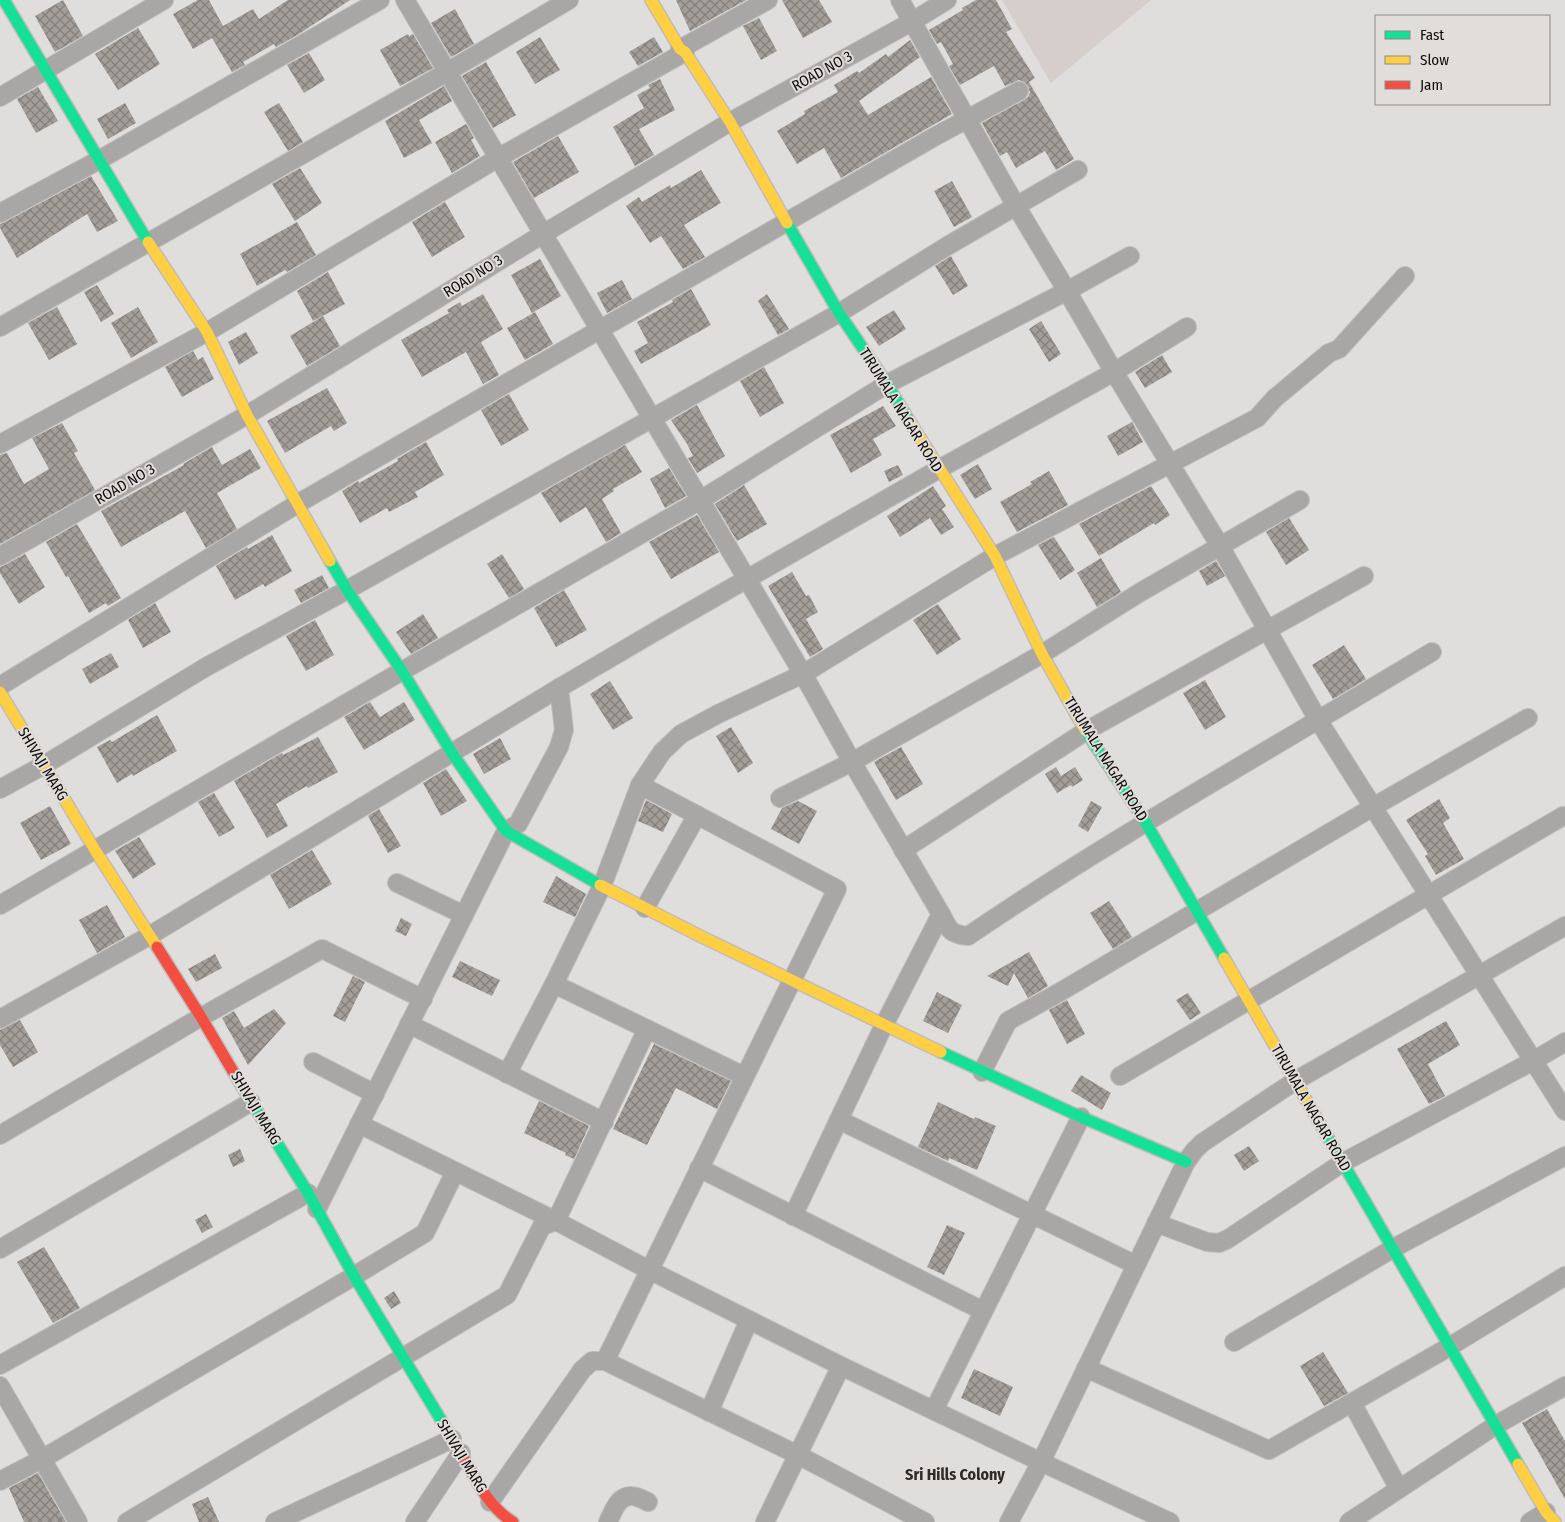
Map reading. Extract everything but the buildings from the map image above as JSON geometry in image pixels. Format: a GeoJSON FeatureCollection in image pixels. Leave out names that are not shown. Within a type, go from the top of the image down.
{"type":"FeatureCollection","features":[{"type":"Feature","properties":{"kind":"street"},"geometry":{"type":"LineString","coordinates":[[4,0],[148,243],[207,332],[247,415],[347,590],[402,671],[452,753],[506,831],[602,886],[702,937],[982,1072],[1186,1162]]}},
{"type":"Feature","properties":{"kind":"street"},"geometry":{"type":"LineString","coordinates":[[0,97],[164,0]]}},
{"type":"Feature","properties":{"kind":"street"},"geometry":{"type":"LineString","coordinates":[[0,213],[99,160],[380,0]]}},
{"type":"Feature","properties":{"kind":"street"},"geometry":{"type":"LineString","coordinates":[[405,0],[802,674],[948,929],[956,935],[968,936],[1021,900],[1146,823],[1432,652]]}},
{"type":"Feature","properties":{"kind":"street"},"geometry":{"type":"LineString","coordinates":[[0,327],[447,72],[569,0]]}},
{"type":"Feature","properties":{"kind":"street","name":"TIRUMALA NAGAR ROAD"},"geometry":{"type":"LineString","coordinates":[[651,0],[730,122],[839,312],[888,384],[939,469],[995,556],[1042,654],[1086,731],[1146,823],[1249,999],[1342,1164],[1496,1425],[1547,1519]]}},
{"type":"Feature","properties":{"kind":"street"},"geometry":{"type":"LineString","coordinates":[[0,444],[207,332],[498,158],[768,0]]}},
{"type":"Feature","properties":{"kind":"street"},"geometry":{"type":"LineString","coordinates":[[900,0],[1016,206],[1169,464],[1220,546],[1318,720],[1565,1111]]}},
{"type":"Feature","properties":{"kind":"street","name":"ROAD NO 3"},"geometry":{"type":"LineString","coordinates":[[0,556],[247,415],[542,234],[730,122],[913,21],[947,0]]}},
{"type":"Feature","properties":{"kind":"street"},"geometry":{"type":"LineString","coordinates":[[0,686],[297,504],[1018,91]]}},
{"type":"Feature","properties":{"kind":"street"},"geometry":{"type":"LineString","coordinates":[[0,789],[44,765],[206,667],[652,419],[839,312],[1078,170]]}},
{"type":"Feature","properties":{"kind":"street"},"geometry":{"type":"LineString","coordinates":[[0,905],[699,501],[888,384],[1068,291],[1130,256]]}},
{"type":"Feature","properties":{"kind":"street"},"geometry":{"type":"LineString","coordinates":[[508,1074],[602,886],[640,785],[662,752],[681,734],[802,674],[995,556],[1257,418],[1275,398],[1328,352],[1339,349],[1405,276]]}},
{"type":"Feature","properties":{"kind":"street"},"geometry":{"type":"LineString","coordinates":[[0,1019],[150,936],[559,688],[939,469],[1114,372],[1187,327]]}},
{"type":"Feature","properties":{"kind":"street"},"geometry":{"type":"LineString","coordinates":[[780,798],[852,762],[1042,654],[1139,593],[1300,500]]}},
{"type":"Feature","properties":{"kind":"street"},"geometry":{"type":"LineString","coordinates":[[903,850],[1086,731],[1364,576]]}},
{"type":"Feature","properties":{"kind":"street"},"geometry":{"type":"LineString","coordinates":[[317,1209],[506,831],[518,824],[558,748],[564,730],[559,688]]}},
{"type":"Feature","properties":{"kind":"street","name":"SHIVAJI MARG"},"geometry":{"type":"LineString","coordinates":[[0,692],[95,850],[201,1017],[308,1193],[354,1276],[490,1502],[501,1515],[513,1522]]}},
{"type":"Feature","properties":{"kind":"street"},"geometry":{"type":"LineString","coordinates":[[982,1072],[1008,1021],[1528,718]]}},
{"type":"Feature","properties":{"kind":"street"},"geometry":{"type":"LineString","coordinates":[[605,1361],[837,889],[640,785]]}},
{"type":"Feature","properties":{"kind":"street"},"geometry":{"type":"LineString","coordinates":[[645,908],[697,815]]}},
{"type":"Feature","properties":{"kind":"street"},"geometry":{"type":"LineString","coordinates":[[1120,1076],[1563,816]]}},
{"type":"Feature","properties":{"kind":"street"},"geometry":{"type":"LineString","coordinates":[[397,883],[464,915]]}},
{"type":"Feature","properties":{"kind":"street"},"geometry":{"type":"LineString","coordinates":[[793,1216],[884,1025],[941,914]]}},
{"type":"Feature","properties":{"kind":"street"},"geometry":{"type":"LineString","coordinates":[[1009,1522],[1041,1462],[1186,1162],[1194,1151],[1202,1143],[1295,1082],[1565,926]]}},
{"type":"Feature","properties":{"kind":"street"},"geometry":{"type":"LineString","coordinates":[[0,1135],[201,1017],[322,949],[423,999]]}},
{"type":"Feature","properties":{"kind":"street"},"geometry":{"type":"LineString","coordinates":[[554,984],[744,1076]]}},
{"type":"Feature","properties":{"kind":"street"},"geometry":{"type":"LineString","coordinates":[[409,1024],[604,1122]]}},
{"type":"Feature","properties":{"kind":"street"},"geometry":{"type":"LineString","coordinates":[[127,1522],[507,1295],[542,1226],[556,1220],[647,1029]]}},
{"type":"Feature","properties":{"kind":"street"},"geometry":{"type":"LineString","coordinates":[[1156,1223],[1206,1242],[1219,1243],[1342,1164],[1565,1042]]}},
{"type":"Feature","properties":{"kind":"street"},"geometry":{"type":"LineString","coordinates":[[313,1062],[375,1094]]}},
{"type":"Feature","properties":{"kind":"street"},"geometry":{"type":"LineString","coordinates":[[0,1249],[251,1102]]}},
{"type":"Feature","properties":{"kind":"street"},"geometry":{"type":"LineString","coordinates":[[934,1410],[1081,1117]]}},
{"type":"Feature","properties":{"kind":"street"},"geometry":{"type":"LineString","coordinates":[[839,1120],[1136,1265]]}},
{"type":"Feature","properties":{"kind":"street"},"geometry":{"type":"LineString","coordinates":[[359,1124],[556,1220],[650,1270],[841,1366],[1170,1522]]}},
{"type":"Feature","properties":{"kind":"street"},"geometry":{"type":"LineString","coordinates":[[1234,1342],[1392,1249],[1565,1156]]}},
{"type":"Feature","properties":{"kind":"street"},"geometry":{"type":"LineString","coordinates":[[699,1168],[983,1311]]}},
{"type":"Feature","properties":{"kind":"street"},"geometry":{"type":"LineString","coordinates":[[0,1482],[354,1276],[424,1233],[455,1172]]}},
{"type":"Feature","properties":{"kind":"street"},"geometry":{"type":"LineString","coordinates":[[0,1364],[308,1193]]}},
{"type":"Feature","properties":{"kind":"street"},"geometry":{"type":"LineString","coordinates":[[1086,1368],[1269,1450],[1449,1347],[1565,1276]]}},
{"type":"Feature","properties":{"kind":"street"},"geometry":{"type":"LineString","coordinates":[[709,1412],[750,1320]]}},
{"type":"Feature","properties":{"kind":"street"},"geometry":{"type":"LineString","coordinates":[[490,1502],[582,1370],[592,1361],[605,1361],[798,1455],[925,1522]]}},
{"type":"Feature","properties":{"kind":"street"},"geometry":{"type":"LineString","coordinates":[[765,1522],[841,1366]]}},
{"type":"Feature","properties":{"kind":"street"},"geometry":{"type":"LineString","coordinates":[[0,1386],[78,1522]]}},
{"type":"Feature","properties":{"kind":"street"},"geometry":{"type":"LineString","coordinates":[[1349,1522],[1496,1425],[1565,1386]]}},
{"type":"Feature","properties":{"kind":"street"},"geometry":{"type":"LineString","coordinates":[[1352,1402],[1399,1489]]}},
{"type":"Feature","properties":{"kind":"street"},"geometry":{"type":"LineString","coordinates":[[275,1522],[297,1516],[456,1446]]}},
{"type":"Feature","properties":{"kind":"street"},"geometry":{"type":"LineString","coordinates":[[415,1522],[456,1446]]}},
{"type":"Feature","properties":{"kind":"street"},"geometry":{"type":"LineString","coordinates":[[608,1522],[617,1504],[623,1498],[632,1496],[648,1502]]}},
{"type":"Feature","properties":{"kind":"street"},"geometry":{"type":"LineString","coordinates":[[1530,1522],[1547,1519]]}},
{"type":"Feature","properties":{"kind":"shaded area"},"geometry":{"type":"Polygon","coordinates":[[[1002,0],[1151,0],[1051,83],[1002,0]]]}},
{"type":"Feature","properties":{"kind":"traffic: fast"},"geometry":{"type":"LineString","coordinates":[[4,0],[148,242]]}},
{"type":"Feature","properties":{"kind":"traffic: fast"},"geometry":{"type":"LineString","coordinates":[[787,223],[839,313],[910,422]]}},
{"type":"Feature","properties":{"kind":"traffic: fast"},"geometry":{"type":"LineString","coordinates":[[330,561],[347,590],[402,671],[452,753],[506,831],[600,885]]}},
{"type":"Feature","properties":{"kind":"traffic: fast"},"geometry":{"type":"LineString","coordinates":[[1085,730],[1146,823],[1224,958]]}},
{"type":"Feature","properties":{"kind":"traffic: fast"},"geometry":{"type":"LineString","coordinates":[[941,1052],[1081,1117],[1186,1162]]}},
{"type":"Feature","properties":{"kind":"traffic: fast"},"geometry":{"type":"LineString","coordinates":[[241,1085],[308,1193],[354,1276],[461,1453]]}},
{"type":"Feature","properties":{"kind":"traffic: fast"},"geometry":{"type":"LineString","coordinates":[[1319,1122],[1518,1464]]}},
{"type":"Feature","properties":{"kind":"traffic: slow"},"geometry":{"type":"LineString","coordinates":[[651,0],[680,49],[685,52],[730,122],[787,223]]}},
{"type":"Feature","properties":{"kind":"traffic: slow"},"geometry":{"type":"LineString","coordinates":[[148,242],[207,332],[247,415],[330,561]]}},
{"type":"Feature","properties":{"kind":"traffic: slow"},"geometry":{"type":"LineString","coordinates":[[910,422],[995,556],[1042,654],[1085,730]]}},
{"type":"Feature","properties":{"kind":"traffic: slow"},"geometry":{"type":"LineString","coordinates":[[0,692],[95,850],[157,947]]}},
{"type":"Feature","properties":{"kind":"traffic: slow"},"geometry":{"type":"LineString","coordinates":[[600,885],[702,937],[941,1052]]}},
{"type":"Feature","properties":{"kind":"traffic: slow"},"geometry":{"type":"LineString","coordinates":[[1224,958],[1319,1122]]}},
{"type":"Feature","properties":{"kind":"traffic: slow"},"geometry":{"type":"LineString","coordinates":[[1518,1464],[1546,1512],[1555,1522]]}},
{"type":"Feature","properties":{"kind":"traffic: jam"},"geometry":{"type":"LineString","coordinates":[[157,947],[241,1085]]}},
{"type":"Feature","properties":{"kind":"traffic: jam"},"geometry":{"type":"LineString","coordinates":[[461,1453],[489,1500],[504,1516],[513,1522]]}},
{"type":"Feature","properties":{"kind":"district","name":"Sri Hills Colony"},"geometry":{"type":"Point","coordinates":[955,1474]}}]}
